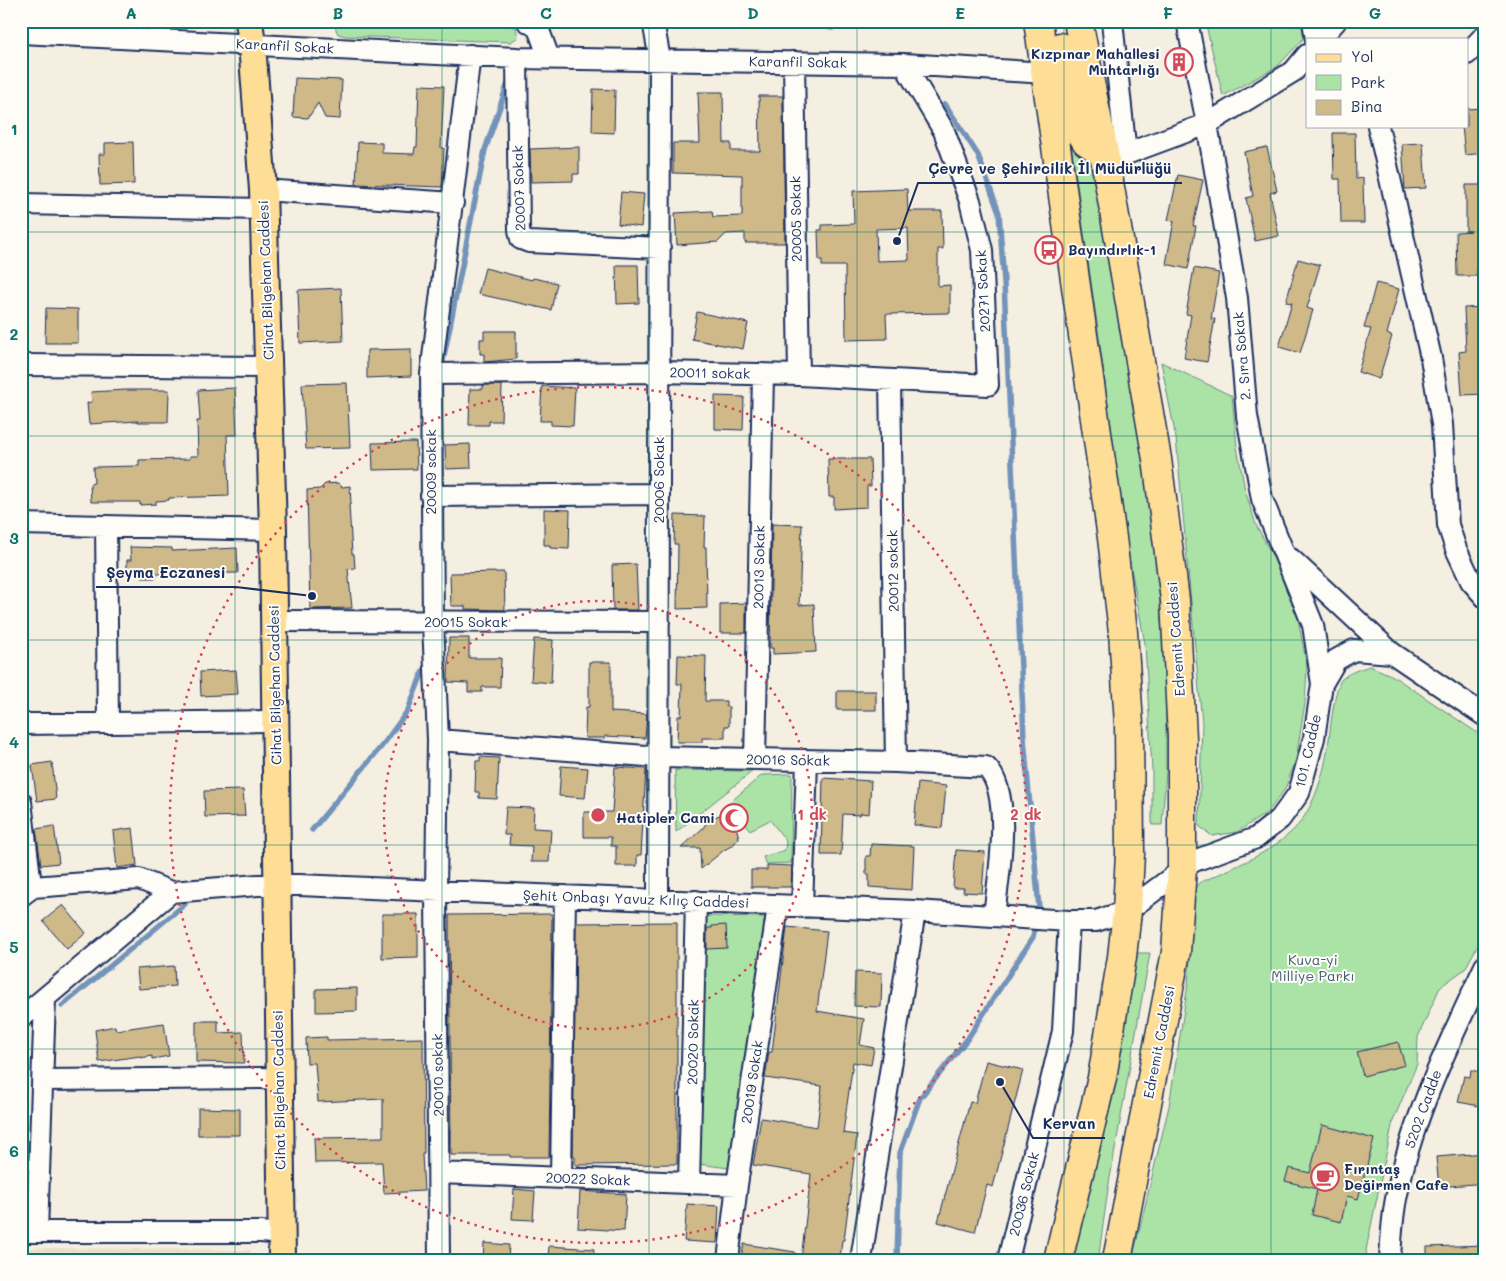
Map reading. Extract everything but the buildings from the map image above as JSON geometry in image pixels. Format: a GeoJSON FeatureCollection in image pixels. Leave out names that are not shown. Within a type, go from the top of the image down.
{"type":"FeatureCollection","features":[{"type":"Feature","properties":{"kind":"highway"},"geometry":{"type":"LineString","coordinates":[[1038,21],[1112,538],[1123,632],[1129,724],[1130,854],[1122,957],[1102,1078],[1058,1260]]}},
{"type":"Feature","properties":{"kind":"highway"},"geometry":{"type":"LineString","coordinates":[[1056,21],[1074,121],[1086,140],[1115,154]]}},
{"type":"Feature","properties":{"kind":"highway","name":"Edremit Caddesi"},"geometry":{"type":"LineString","coordinates":[[1078,21],[1115,154],[1175,600],[1182,738],[1182,869],[1176,952],[1117,1260]]}},
{"type":"Feature","properties":{"kind":"main road","name":"Cihat Bilgehan Caddesi"},"geometry":{"type":"LineString","coordinates":[[251,33],[263,199],[273,530],[282,1260]]}},
{"type":"Feature","properties":{"kind":"street"},"geometry":{"type":"LineString","coordinates":[[528,21],[538,28],[549,58]]}},
{"type":"Feature","properties":{"kind":"street","name":"20006 Sokak"},"geometry":{"type":"LineString","coordinates":[[653,21],[660,60],[658,900]]}},
{"type":"Feature","properties":{"kind":"street"},"geometry":{"type":"LineString","coordinates":[[1112,21],[1115,154],[1207,124],[1294,71],[1306,56]]}},
{"type":"Feature","properties":{"kind":"street","name":"2. Sıra Sokak"},"geometry":{"type":"LineString","coordinates":[[1187,21],[1237,298],[1248,426],[1262,499],[1313,626],[1322,684]]}},
{"type":"Feature","properties":{"kind":"street"},"geometry":{"type":"LineString","coordinates":[[1313,21],[1316,38]]}},
{"type":"Feature","properties":{"kind":"street"},"geometry":{"type":"LineString","coordinates":[[1321,38],[1336,21]]}},
{"type":"Feature","properties":{"kind":"street","name":"Karanfil Sokak"},"geometry":{"type":"LineString","coordinates":[[21,34],[251,33],[517,58],[904,64],[1046,72]]}},
{"type":"Feature","properties":{"kind":"street"},"geometry":{"type":"LineString","coordinates":[[1468,53],[1485,34]]}},
{"type":"Feature","properties":{"kind":"street","name":"20009 sokak"},"geometry":{"type":"LineString","coordinates":[[436,891],[438,740],[433,622],[438,496],[432,374],[470,55]]}},
{"type":"Feature","properties":{"kind":"street","name":"20007 Sokak"},"geometry":{"type":"LineString","coordinates":[[517,58],[519,230],[521,239],[529,242],[660,248]]}},
{"type":"Feature","properties":{"kind":"street","name":"20005 Sokak"},"geometry":{"type":"LineString","coordinates":[[794,62],[799,376]]}},
{"type":"Feature","properties":{"kind":"street","name":"20271 Sokak"},"geometry":{"type":"LineString","coordinates":[[904,64],[944,131],[970,201],[982,250],[988,385]]}},
{"type":"Feature","properties":{"kind":"street"},"geometry":{"type":"LineString","coordinates":[[1383,129],[1431,358],[1442,424],[1448,525],[1456,549],[1471,581],[1485,597]]}},
{"type":"Feature","properties":{"kind":"street"},"geometry":{"type":"LineString","coordinates":[[21,204],[263,199],[453,203]]}},
{"type":"Feature","properties":{"kind":"street"},"geometry":{"type":"LineString","coordinates":[[21,365],[268,367]]}},
{"type":"Feature","properties":{"kind":"street","name":"20011 sokak"},"geometry":{"type":"LineString","coordinates":[[432,374],[660,372],[799,376],[988,385]]}},
{"type":"Feature","properties":{"kind":"street","name":"20013 Sokak"},"geometry":{"type":"LineString","coordinates":[[755,759],[763,375]]}},
{"type":"Feature","properties":{"kind":"street","name":"20012 sokak"},"geometry":{"type":"LineString","coordinates":[[890,380],[896,762]]}},
{"type":"Feature","properties":{"kind":"street"},"geometry":{"type":"LineString","coordinates":[[438,496],[659,494]]}},
{"type":"Feature","properties":{"kind":"street"},"geometry":{"type":"LineString","coordinates":[[21,524],[273,530]]}},
{"type":"Feature","properties":{"kind":"street"},"geometry":{"type":"LineString","coordinates":[[106,526],[108,723]]}},
{"type":"Feature","properties":{"kind":"street"},"geometry":{"type":"LineString","coordinates":[[1285,553],[1392,653],[1485,716]]}},
{"type":"Feature","properties":{"kind":"street","name":"20015 Sokak"},"geometry":{"type":"LineString","coordinates":[[274,621],[659,622]]}},
{"type":"Feature","properties":{"kind":"street","name":"101. Cadde"},"geometry":{"type":"LineString","coordinates":[[1065,921],[1096,921],[1127,911],[1194,861],[1256,838],[1280,820],[1299,793],[1314,738],[1322,684],[1336,660],[1354,650],[1392,653]]}},
{"type":"Feature","properties":{"kind":"street"},"geometry":{"type":"LineString","coordinates":[[21,724],[275,721]]}},
{"type":"Feature","properties":{"kind":"street","name":"20016 Sokak"},"geometry":{"type":"LineString","coordinates":[[438,740],[659,757],[896,762],[986,767],[993,774],[999,796],[1002,844],[994,915]]}},
{"type":"Feature","properties":{"kind":"street"},"geometry":{"type":"LineString","coordinates":[[802,907],[807,761]]}},
{"type":"Feature","properties":{"kind":"street"},"geometry":{"type":"LineString","coordinates":[[21,802],[30,877]]}},
{"type":"Feature","properties":{"kind":"street"},"geometry":{"type":"LineString","coordinates":[[21,896],[33,887],[139,880],[171,892],[21,1018]]}},
{"type":"Feature","properties":{"kind":"street","name":"Şehit Onbaşı Yavuz Kılıç Caddesi"},"geometry":{"type":"LineString","coordinates":[[171,892],[277,885],[915,911],[1065,921]]}},
{"type":"Feature","properties":{"kind":"street","name":"20010 sokak"},"geometry":{"type":"LineString","coordinates":[[436,891],[439,1260]]}},
{"type":"Feature","properties":{"kind":"street"},"geometry":{"type":"LineString","coordinates":[[561,1178],[565,896]]}},
{"type":"Feature","properties":{"kind":"street","name":"20020 Sokak"},"geometry":{"type":"LineString","coordinates":[[690,1183],[696,901]]}},
{"type":"Feature","properties":{"kind":"street","name":"20019 Sokak"},"geometry":{"type":"LineString","coordinates":[[728,1260],[737,1185],[778,906]]}},
{"type":"Feature","properties":{"kind":"street"},"geometry":{"type":"LineString","coordinates":[[861,1260],[915,911]]}},
{"type":"Feature","properties":{"kind":"street","name":"20036 Sokak"},"geometry":{"type":"LineString","coordinates":[[1008,1260],[1064,1031],[1065,921]]}},
{"type":"Feature","properties":{"kind":"street","name":"5202 Cadde"},"geometry":{"type":"LineString","coordinates":[[1390,1260],[1395,1200],[1410,1140],[1438,1065],[1485,966]]}},
{"type":"Feature","properties":{"kind":"street"},"geometry":{"type":"LineString","coordinates":[[46,998],[43,1080],[29,1232],[261,1232],[281,1234]]}},
{"type":"Feature","properties":{"kind":"street"},"geometry":{"type":"LineString","coordinates":[[43,1080],[262,1078],[279,1080]]}},
{"type":"Feature","properties":{"kind":"street","name":"20022 Sokak"},"geometry":{"type":"LineString","coordinates":[[439,1173],[737,1185]]}},
{"type":"Feature","properties":{"kind":"shaded area"},"geometry":{"type":"Polygon","coordinates":[[[21,1248],[251,1250],[251,1260],[21,1260],[21,1248]]]}},
{"type":"Feature","properties":{"kind":"green space"},"geometry":{"type":"Polygon","coordinates":[[[337,21],[394,21],[512,26],[516,28],[518,37],[511,42],[346,36],[338,34],[335,27],[337,21]]]}},
{"type":"Feature","properties":{"kind":"green space"},"geometry":{"type":"Polygon","coordinates":[[[1205,21],[1257,21],[1259,26],[1302,26],[1304,38],[1278,66],[1223,96],[1205,21]]]}},
{"type":"Feature","properties":{"kind":"green space"},"geometry":{"type":"Polygon","coordinates":[[[1068,122],[1090,161],[1142,438],[1156,543],[1166,697],[1166,771],[1162,825],[1152,825],[1152,770],[1145,644],[1124,530],[1068,122]]]}},
{"type":"Feature","properties":{"kind":"green space"},"geometry":{"type":"Polygon","coordinates":[[[1161,362],[1232,396],[1237,447],[1245,490],[1256,525],[1285,579],[1298,619],[1307,666],[1305,703],[1296,759],[1285,789],[1268,812],[1237,832],[1212,836],[1199,826],[1202,723],[1176,438],[1161,362]]]}},
{"type":"Feature","properties":{"kind":"green space","name":"Kuva-yi Milliye Parkı"},"geometry":{"type":"Polygon","coordinates":[[[1370,666],[1393,676],[1485,738],[1485,932],[1465,969],[1440,987],[1418,1037],[1417,1064],[1393,1121],[1366,1250],[1367,1260],[1132,1260],[1169,1106],[1188,984],[1193,916],[1191,899],[1193,890],[1199,883],[1268,849],[1293,831],[1302,820],[1315,797],[1323,770],[1339,684],[1348,674],[1370,666]]]}},
{"type":"Feature","properties":{"kind":"green space"},"geometry":{"type":"Polygon","coordinates":[[[675,770],[753,771],[676,832],[675,770]]]}},
{"type":"Feature","properties":{"kind":"green space"},"geometry":{"type":"Polygon","coordinates":[[[792,774],[791,863],[766,864],[763,857],[785,850],[786,841],[770,820],[750,830],[728,804],[762,775],[792,774]]]}},
{"type":"Feature","properties":{"kind":"green space"},"geometry":{"type":"Polygon","coordinates":[[[703,916],[765,917],[729,1168],[698,1164],[703,916]]]}},
{"type":"Feature","properties":{"kind":"green space"},"geometry":{"type":"Polygon","coordinates":[[[1137,953],[1150,953],[1108,1189],[1098,1260],[1069,1260],[1137,953]]]}},
{"type":"Feature","properties":{"kind":"green space"},"geometry":{"type":"Polygon","coordinates":[[[24,1043],[26,1057],[21,1216],[21,1046],[24,1043]]]}},
{"type":"Feature","properties":{"kind":"waterway"},"geometry":{"type":"LineString","coordinates":[[801,21],[832,28]]}},
{"type":"Feature","properties":{"kind":"waterway"},"geometry":{"type":"LineString","coordinates":[[441,371],[485,150],[508,83]]}},
{"type":"Feature","properties":{"kind":"waterway"},"geometry":{"type":"LineString","coordinates":[[897,1260],[900,1153],[920,1098],[968,1038],[1033,937],[1039,908],[1024,738],[1004,282],[999,213],[978,155],[945,104]]}},
{"type":"Feature","properties":{"kind":"waterway"},"geometry":{"type":"LineString","coordinates":[[312,830],[385,742],[408,710],[423,671]]}},
{"type":"Feature","properties":{"kind":"waterway"},"geometry":{"type":"LineString","coordinates":[[62,1006],[185,904]]}},
{"type":"Feature","properties":{"kind":"place","name":"Kızpınar Mahallesi Muhtarlığı"},"geometry":{"type":"Point","coordinates":[1179,62]}},
{"type":"Feature","properties":{"kind":"place","name":"Çevre ve Şehircilik İl Müdürlüğü"},"geometry":{"type":"Point","coordinates":[897,241]}},
{"type":"Feature","properties":{"kind":"place","name":"Bayındırlık-1"},"geometry":{"type":"Point","coordinates":[1049,250]}},
{"type":"Feature","properties":{"kind":"place","name":"Şeyma Eczanesi"},"geometry":{"type":"Point","coordinates":[312,596]}},
{"type":"Feature","properties":{"kind":"place","name":"Hatipler Cami"},"geometry":{"type":"Point","coordinates":[734,818]}},
{"type":"Feature","properties":{"kind":"place","name":"Kervan"},"geometry":{"type":"Point","coordinates":[1000,1082]}},
{"type":"Feature","properties":{"kind":"place","name":"Fırıntaş Değirmen Cafe"},"geometry":{"type":"Point","coordinates":[1325,1177]}}]}
